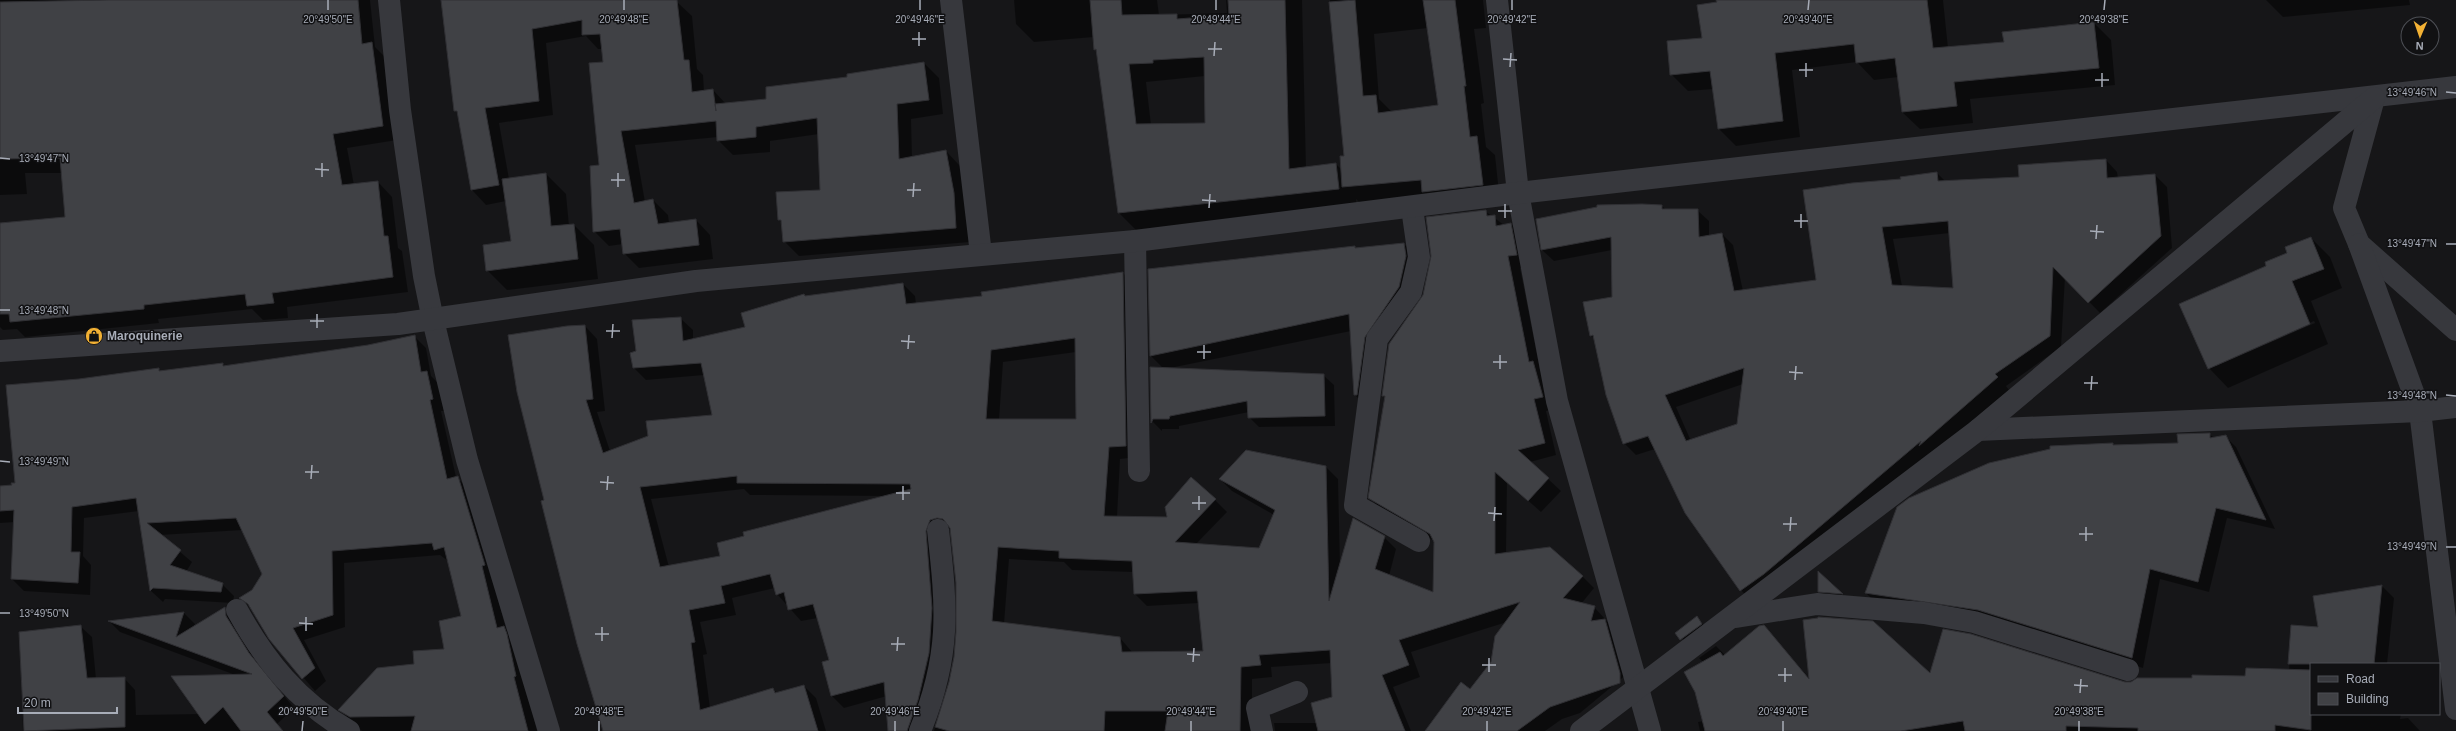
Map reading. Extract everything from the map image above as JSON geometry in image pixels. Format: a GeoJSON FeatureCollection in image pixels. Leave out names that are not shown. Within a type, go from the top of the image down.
{"type":"FeatureCollection","features":[{"type":"Feature","properties":{"kind":"street"},"geometry":{"type":"LineString","coordinates":[[389,0],[400,110],[424,276],[433,320],[467,460],[549,731]]}},
{"type":"Feature","properties":{"kind":"street"},"geometry":{"type":"LineString","coordinates":[[951,0],[981,254]]}},
{"type":"Feature","properties":{"kind":"street"},"geometry":{"type":"LineString","coordinates":[[1497,0],[1518,193],[1557,401],[1636,688],[1650,731]]}},
{"type":"Feature","properties":{"kind":"street"},"geometry":{"type":"LineString","coordinates":[[0,351],[433,320],[696,281],[1135,241],[1412,208],[1518,193],[2374,98],[2456,87]]}},
{"type":"Feature","properties":{"kind":"street"},"geometry":{"type":"LineString","coordinates":[[2374,98],[2344,208],[2359,244],[2420,411],[2456,709]]}},
{"type":"Feature","properties":{"kind":"street"},"geometry":{"type":"LineString","coordinates":[[1581,731],[1978,430],[2374,98]]}},
{"type":"Feature","properties":{"kind":"street"},"geometry":{"type":"LineString","coordinates":[[1412,208],[1419,257],[1411,292],[1377,339],[1355,505],[1419,541]]}},
{"type":"Feature","properties":{"kind":"street"},"geometry":{"type":"LineString","coordinates":[[1135,241],[1138,471]]}},
{"type":"Feature","properties":{"kind":"street"},"geometry":{"type":"LineString","coordinates":[[2359,244],[2456,330]]}},
{"type":"Feature","properties":{"kind":"street"},"geometry":{"type":"LineString","coordinates":[[1978,430],[2420,411],[2456,407]]}},
{"type":"Feature","properties":{"kind":"street"},"geometry":{"type":"LineString","coordinates":[[920,731],[938,681],[944,644],[946,610],[938,530]]}},
{"type":"Feature","properties":{"kind":"street"},"geometry":{"type":"LineString","coordinates":[[1730,617],[1817,604],[1924,613],[1974,622],[2128,670]]}},
{"type":"Feature","properties":{"kind":"street"},"geometry":{"type":"LineString","coordinates":[[237,610],[266,659],[325,717],[349,731]]}},
{"type":"Feature","properties":{"kind":"street"},"geometry":{"type":"LineString","coordinates":[[1262,731],[1257,708],[1297,692]]}},
{"type":"Feature","properties":{"kind":"building"},"geometry":{"type":"Polygon","coordinates":[[[108,0],[358,0],[362,44],[372,42],[383,126],[333,134],[342,185],[378,181],[384,236],[388,236],[393,277],[272,293],[274,303],[247,306],[245,294],[144,305],[144,309],[10,322],[9,314],[0,314],[0,223],[65,217],[60,158],[0,159],[0,2],[108,0]]]}},
{"type":"Feature","properties":{"kind":"building"},"geometry":{"type":"Polygon","coordinates":[[[441,0],[677,0],[684,60],[689,60],[692,92],[713,89],[715,104],[766,99],[766,87],[847,77],[847,74],[924,62],[929,100],[897,104],[899,159],[946,150],[954,193],[956,228],[783,242],[781,220],[778,220],[776,192],[820,190],[817,118],[756,127],[756,137],[717,141],[716,121],[621,131],[634,203],[653,199],[658,224],[696,219],[699,245],[623,254],[620,229],[593,232],[590,166],[599,165],[589,63],[603,62],[600,34],[582,35],[582,20],[532,29],[539,101],[485,108],[499,185],[471,190],[457,111],[454,111],[441,0]]]}},
{"type":"Feature","properties":{"kind":"building"},"geometry":{"type":"Polygon","coordinates":[[[1090,0],[1121,0],[1122,15],[1177,14],[1177,19],[1229,15],[1228,0],[1285,0],[1289,169],[1336,163],[1339,189],[1118,213],[1096,49],[1094,50],[1090,0]],[[1204,57],[1153,60],[1153,63],[1129,64],[1136,124],[1205,123],[1204,57]]]}},
{"type":"Feature","properties":{"kind":"building"},"geometry":{"type":"Polygon","coordinates":[[[1355,0],[1363,96],[1376,95],[1378,113],[1438,105],[1423,0],[1455,0],[1466,86],[1464,86],[1470,137],[1477,136],[1483,185],[1422,192],[1421,180],[1342,187],[1340,156],[1344,156],[1329,2],[1355,0]]]}},
{"type":"Feature","properties":{"kind":"building"},"geometry":{"type":"Polygon","coordinates":[[[1716,0],[1927,0],[1933,48],[2004,42],[2002,32],[2094,22],[2099,68],[1954,82],[1957,106],[1902,112],[1895,58],[1856,63],[1854,44],[1775,53],[1783,121],[1718,129],[1710,71],[1670,75],[1667,41],[1702,38],[1697,5],[1717,2],[1716,0]]]}},
{"type":"Feature","properties":{"kind":"building"},"geometry":{"type":"Polygon","coordinates":[[[2106,159],[2107,178],[2155,174],[2161,236],[2088,303],[2053,267],[2050,336],[1995,374],[1998,377],[1919,446],[1921,441],[1764,574],[1740,591],[1685,513],[1648,436],[1623,444],[1606,395],[1593,335],[1590,336],[1583,302],[1612,297],[1611,237],[1541,250],[1536,219],[1597,207],[1597,205],[1642,204],[1662,205],[1662,209],[1698,209],[1699,237],[1722,233],[1734,291],[1816,280],[1803,190],[1852,183],[1901,179],[1900,177],[1937,172],[1938,181],[2019,177],[2018,165],[2106,159]],[[1948,221],[1882,227],[1892,285],[1953,288],[1948,221]],[[1744,368],[1665,395],[1686,441],[1737,424],[1744,368]]]}},
{"type":"Feature","properties":{"kind":"building"},"geometry":{"type":"Polygon","coordinates":[[[546,173],[551,226],[574,224],[578,259],[486,271],[483,245],[511,241],[502,179],[546,173]]]}},
{"type":"Feature","properties":{"kind":"building"},"geometry":{"type":"Polygon","coordinates":[[[1486,210],[1487,216],[1495,215],[1496,226],[1511,223],[1517,255],[1508,256],[1529,362],[1533,361],[1543,397],[1534,399],[1545,443],[1518,450],[1549,478],[1528,501],[1495,472],[1495,554],[1550,547],[1583,576],[1563,598],[1595,606],[1591,621],[1605,619],[1620,673],[1620,683],[1550,707],[1517,731],[1425,731],[1461,682],[1470,689],[1491,662],[1495,636],[1520,602],[1399,640],[1409,665],[1382,675],[1405,731],[1318,731],[1311,703],[1332,697],[1330,650],[1259,655],[1261,665],[1241,667],[1240,731],[1165,731],[1168,711],[1105,711],[1104,731],[949,731],[935,727],[949,682],[954,657],[956,632],[956,583],[950,528],[943,519],[937,518],[930,520],[926,531],[932,608],[929,653],[918,700],[907,731],[888,731],[884,682],[831,696],[822,662],[829,660],[813,604],[788,610],[784,592],[776,595],[770,574],[721,586],[725,603],[689,610],[695,642],[691,643],[700,710],[773,688],[775,693],[804,685],[818,731],[603,731],[577,644],[541,501],[544,500],[517,392],[508,335],[567,326],[585,325],[593,399],[586,400],[603,453],[648,436],[646,421],[712,415],[701,363],[633,368],[630,353],[636,351],[632,320],[681,317],[683,341],[745,327],[741,313],[804,294],[805,296],[903,283],[906,304],[982,296],[981,292],[1123,272],[1126,446],[1109,447],[1104,516],[1167,517],[1165,507],[1191,477],[1216,499],[1175,542],[1259,548],[1275,510],[1219,479],[1246,450],[1326,466],[1329,601],[1353,518],[1385,536],[1375,569],[1433,592],[1434,542],[1430,534],[1368,498],[1385,396],[1382,396],[1389,344],[1423,295],[1431,256],[1426,217],[1486,210]],[[1075,338],[991,350],[986,419],[1076,419],[1075,338]],[[737,476],[640,487],[660,567],[720,556],[717,543],[744,536],[743,532],[911,489],[910,484],[737,483],[737,476]],[[998,547],[992,621],[1120,637],[1122,652],[1203,651],[1197,591],[1134,594],[1132,561],[1059,558],[1059,551],[998,547]]]}},
{"type":"Feature","properties":{"kind":"building"},"geometry":{"type":"Polygon","coordinates":[[[2311,237],[2324,269],[2292,281],[2310,324],[2208,369],[2179,304],[2266,266],[2265,262],[2287,253],[2285,247],[2311,237]]]}},
{"type":"Feature","properties":{"kind":"building"},"geometry":{"type":"Polygon","coordinates":[[[1404,243],[1406,256],[1399,287],[1365,337],[1357,395],[1354,395],[1349,314],[1150,356],[1148,269],[1355,246],[1355,248],[1404,243]]]}},
{"type":"Feature","properties":{"kind":"building"},"geometry":{"type":"Polygon","coordinates":[[[415,335],[421,372],[427,371],[433,399],[430,400],[447,479],[458,476],[485,565],[482,566],[497,628],[504,626],[507,634],[516,676],[514,677],[528,731],[411,731],[415,716],[350,717],[338,710],[377,668],[414,664],[413,651],[444,649],[439,621],[461,616],[444,547],[434,550],[432,543],[332,551],[333,615],[293,628],[315,668],[302,679],[269,639],[248,604],[239,598],[252,590],[262,574],[236,518],[147,523],[181,550],[170,565],[223,583],[221,592],[153,588],[150,591],[136,498],[72,507],[71,552],[80,552],[78,583],[11,579],[14,510],[0,511],[0,486],[12,485],[11,483],[15,483],[6,385],[79,379],[159,368],[159,371],[223,363],[223,366],[368,345],[415,335]]]}},
{"type":"Feature","properties":{"kind":"building"},"geometry":{"type":"Polygon","coordinates":[[[1150,367],[1324,374],[1325,416],[1248,418],[1247,401],[1170,416],[1169,419],[1153,419],[1151,423],[1150,367]]]}},
{"type":"Feature","properties":{"kind":"building"},"geometry":{"type":"Polygon","coordinates":[[[2210,433],[2210,438],[2226,435],[2266,520],[2216,508],[2198,582],[2150,569],[2132,658],[1978,610],[1865,593],[1897,507],[1909,498],[1989,463],[2050,449],[2050,446],[2113,443],[2113,445],[2178,443],[2177,434],[2210,433]]]}},
{"type":"Feature","properties":{"kind":"building"},"geometry":{"type":"Polygon","coordinates":[[[1818,571],[1843,594],[1818,592],[1818,571]]]}},
{"type":"Feature","properties":{"kind":"building"},"geometry":{"type":"Polygon","coordinates":[[[2382,585],[2374,663],[2288,664],[2291,625],[2318,627],[2313,596],[2382,585]]]}},
{"type":"Feature","properties":{"kind":"building"},"geometry":{"type":"Polygon","coordinates":[[[225,607],[226,616],[249,653],[284,696],[267,712],[283,731],[241,731],[223,707],[205,724],[171,676],[252,674],[108,621],[184,612],[176,637],[225,607]]]}},
{"type":"Feature","properties":{"kind":"building"},"geometry":{"type":"Polygon","coordinates":[[[1697,616],[1702,624],[1680,640],[1675,633],[1697,616]]]}},
{"type":"Feature","properties":{"kind":"building"},"geometry":{"type":"Polygon","coordinates":[[[1818,618],[1873,621],[1930,673],[1943,629],[1971,634],[2125,682],[2131,682],[2137,678],[2192,678],[2192,675],[2245,676],[2246,668],[2310,670],[2311,730],[2275,725],[2275,731],[2138,731],[2138,728],[2066,726],[2066,731],[1965,731],[1963,721],[1901,731],[1705,731],[1695,692],[1684,672],[1720,652],[1723,656],[1759,626],[1764,625],[1809,679],[1803,620],[1818,618]]]}},
{"type":"Feature","properties":{"kind":"building"},"geometry":{"type":"Polygon","coordinates":[[[81,625],[87,678],[125,677],[125,727],[24,731],[19,632],[81,625]]]}},
{"type":"Feature","properties":{"kind":"place","name":"Maroquinerie"},"geometry":{"type":"Point","coordinates":[94,336]}}]}
